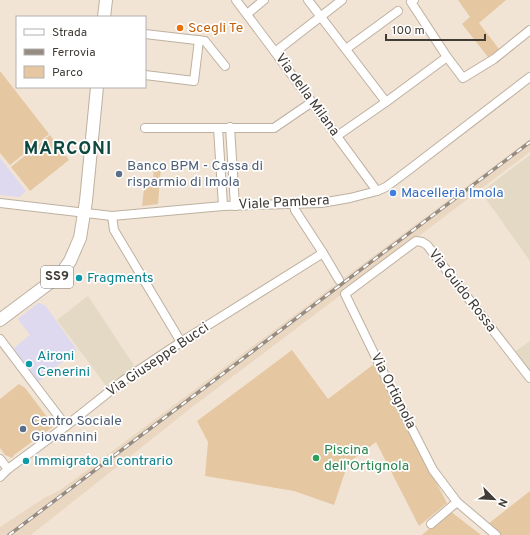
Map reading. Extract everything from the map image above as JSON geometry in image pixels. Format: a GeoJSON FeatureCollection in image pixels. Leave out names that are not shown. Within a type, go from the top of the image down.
{"type":"FeatureCollection","features":[{"type":"Feature","properties":{"kind":"main road"},"geometry":{"type":"LineString","coordinates":[[104,16],[106,0]]}},
{"type":"Feature","properties":{"kind":"main road","name":"SS9"},"geometry":{"type":"LineString","coordinates":[[0,320],[51,282],[63,271],[70,261],[80,238],[84,214],[97,88]]}},
{"type":"Feature","properties":{"kind":"street","name":"Via della Milana"},"geometry":{"type":"LineString","coordinates":[[236,0],[377,190]]}},
{"type":"Feature","properties":{"kind":"street"},"geometry":{"type":"LineString","coordinates":[[247,14],[264,0]]}},
{"type":"Feature","properties":{"kind":"street"},"geometry":{"type":"LineString","coordinates":[[308,0],[386,102]]}},
{"type":"Feature","properties":{"kind":"street"},"geometry":{"type":"LineString","coordinates":[[275,52],[342,0]]}},
{"type":"Feature","properties":{"kind":"street"},"geometry":{"type":"LineString","coordinates":[[414,0],[411,2],[447,57],[463,78],[494,59],[530,30]]}},
{"type":"Feature","properties":{"kind":"street"},"geometry":{"type":"LineString","coordinates":[[346,49],[398,11]]}},
{"type":"Feature","properties":{"kind":"street"},"geometry":{"type":"LineString","coordinates":[[146,34],[205,41],[225,66]]}},
{"type":"Feature","properties":{"kind":"street"},"geometry":{"type":"LineString","coordinates":[[146,75],[194,81],[199,40]]}},
{"type":"Feature","properties":{"kind":"street"},"geometry":{"type":"LineString","coordinates":[[337,136],[447,57]]}},
{"type":"Feature","properties":{"kind":"street","name":"Viale Pambera"},"geometry":{"type":"LineString","coordinates":[[0,203],[84,214],[112,216],[223,206],[321,203],[350,198],[386,187],[530,77]]}},
{"type":"Feature","properties":{"kind":"street"},"geometry":{"type":"LineString","coordinates":[[145,128],[274,128],[312,102]]}},
{"type":"Feature","properties":{"kind":"street"},"geometry":{"type":"LineString","coordinates":[[218,128],[223,206]]}},
{"type":"Feature","properties":{"kind":"street"},"geometry":{"type":"LineString","coordinates":[[230,128],[235,206]]}},
{"type":"Feature","properties":{"kind":"street"},"geometry":{"type":"LineString","coordinates":[[294,205],[339,280]]}},
{"type":"Feature","properties":{"kind":"street"},"geometry":{"type":"LineString","coordinates":[[112,216],[114,230],[181,342]]}},
{"type":"Feature","properties":{"kind":"street","name":"Via Guido Rossa"},"geometry":{"type":"LineString","coordinates":[[345,294],[416,241],[422,242],[427,245],[530,378]]}},
{"type":"Feature","properties":{"kind":"street","name":"Via Giuseppe Bucci"},"geometry":{"type":"LineString","coordinates":[[0,477],[8,469],[124,380],[181,342],[323,253]]}},
{"type":"Feature","properties":{"kind":"street","name":"Via Ortignola"},"geometry":{"type":"LineString","coordinates":[[345,294],[388,382],[434,470],[457,502],[496,535]]}},
{"type":"Feature","properties":{"kind":"street"},"geometry":{"type":"LineString","coordinates":[[0,339],[66,426]]}},
{"type":"Feature","properties":{"kind":"street"},"geometry":{"type":"LineString","coordinates":[[0,459],[8,469]]}},
{"type":"Feature","properties":{"kind":"street"},"geometry":{"type":"LineString","coordinates":[[431,524],[457,502]]}},
{"type":"Feature","properties":{"kind":"shaded area"},"geometry":{"type":"Polygon","coordinates":[[[530,139],[530,152],[191,408],[31,535],[0,535],[0,527],[44,498],[59,491],[530,139]]]}},
{"type":"Feature","properties":{"kind":"shaded area"},"geometry":{"type":"Polygon","coordinates":[[[530,155],[530,261],[481,192],[530,155]]]}},
{"type":"Feature","properties":{"kind":"shaded area"},"geometry":{"type":"Polygon","coordinates":[[[0,158],[26,191],[19,197],[0,195],[0,158]]]}},
{"type":"Feature","properties":{"kind":"shaded area"},"geometry":{"type":"Polygon","coordinates":[[[88,296],[135,367],[107,387],[57,320],[88,296]]]}},
{"type":"Feature","properties":{"kind":"shaded area"},"geometry":{"type":"Polygon","coordinates":[[[38,303],[45,305],[77,350],[37,383],[13,349],[30,335],[18,319],[38,303]]]}},
{"type":"Feature","properties":{"kind":"shaded area"},"geometry":{"type":"Polygon","coordinates":[[[530,341],[530,372],[514,352],[530,341]]]}},
{"type":"Feature","properties":{"kind":"green space"},"geometry":{"type":"Polygon","coordinates":[[[458,0],[506,0],[479,23],[499,49],[488,57],[462,24],[470,17],[458,0]]]}},
{"type":"Feature","properties":{"kind":"green space"},"geometry":{"type":"Polygon","coordinates":[[[0,71],[49,134],[10,165],[0,153],[0,71]]]}},
{"type":"Feature","properties":{"kind":"green space"},"geometry":{"type":"Polygon","coordinates":[[[50,135],[69,160],[30,191],[11,167],[50,135]]]}},
{"type":"Feature","properties":{"kind":"green space"},"geometry":{"type":"Polygon","coordinates":[[[154,166],[161,167],[158,204],[142,206],[145,179],[153,180],[154,166]]]}},
{"type":"Feature","properties":{"kind":"green space"},"geometry":{"type":"Polygon","coordinates":[[[292,350],[328,399],[374,364],[447,503],[419,526],[376,442],[348,463],[334,505],[294,491],[205,476],[208,442],[197,421],[292,350]]]}},
{"type":"Feature","properties":{"kind":"green space"},"geometry":{"type":"Polygon","coordinates":[[[19,384],[25,388],[54,426],[12,458],[5,455],[0,448],[0,399],[19,384]]]}},
{"type":"Feature","properties":{"kind":"green space"},"geometry":{"type":"Polygon","coordinates":[[[530,491],[530,535],[501,535],[488,524],[530,491]]]}},
{"type":"Feature","properties":{"kind":"green space"},"geometry":{"type":"Polygon","coordinates":[[[450,511],[481,535],[422,535],[450,511]]]}},
{"type":"Feature","properties":{"kind":"railway"},"geometry":{"type":"LineString","coordinates":[[9,535],[530,142]]}},
{"type":"Feature","properties":{"kind":"place","name":"Scegli Te"},"geometry":{"type":"Point","coordinates":[180,28]}},
{"type":"Feature","properties":{"kind":"place","name":"Banco BPM - Cassa di risparmio di Imola"},"geometry":{"type":"Point","coordinates":[119,174]}},
{"type":"Feature","properties":{"kind":"place","name":"Macelleria Imola"},"geometry":{"type":"Point","coordinates":[393,193]}},
{"type":"Feature","properties":{"kind":"place","name":"Fragments"},"geometry":{"type":"Point","coordinates":[79,278]}},
{"type":"Feature","properties":{"kind":"place","name":"Aironi Cenerini"},"geometry":{"type":"Point","coordinates":[29,364]}},
{"type":"Feature","properties":{"kind":"place","name":"Centro Sociale Giovannini"},"geometry":{"type":"Point","coordinates":[23,429]}},
{"type":"Feature","properties":{"kind":"place","name":"Piscina dell'Ortignola"},"geometry":{"type":"Point","coordinates":[316,458]}},
{"type":"Feature","properties":{"kind":"place","name":"Immigrato al contrario"},"geometry":{"type":"Point","coordinates":[26,461]}},
{"type":"Feature","properties":{"kind":"district","name":"MARCONI"},"geometry":{"type":"Point","coordinates":[68,149]}}]}
